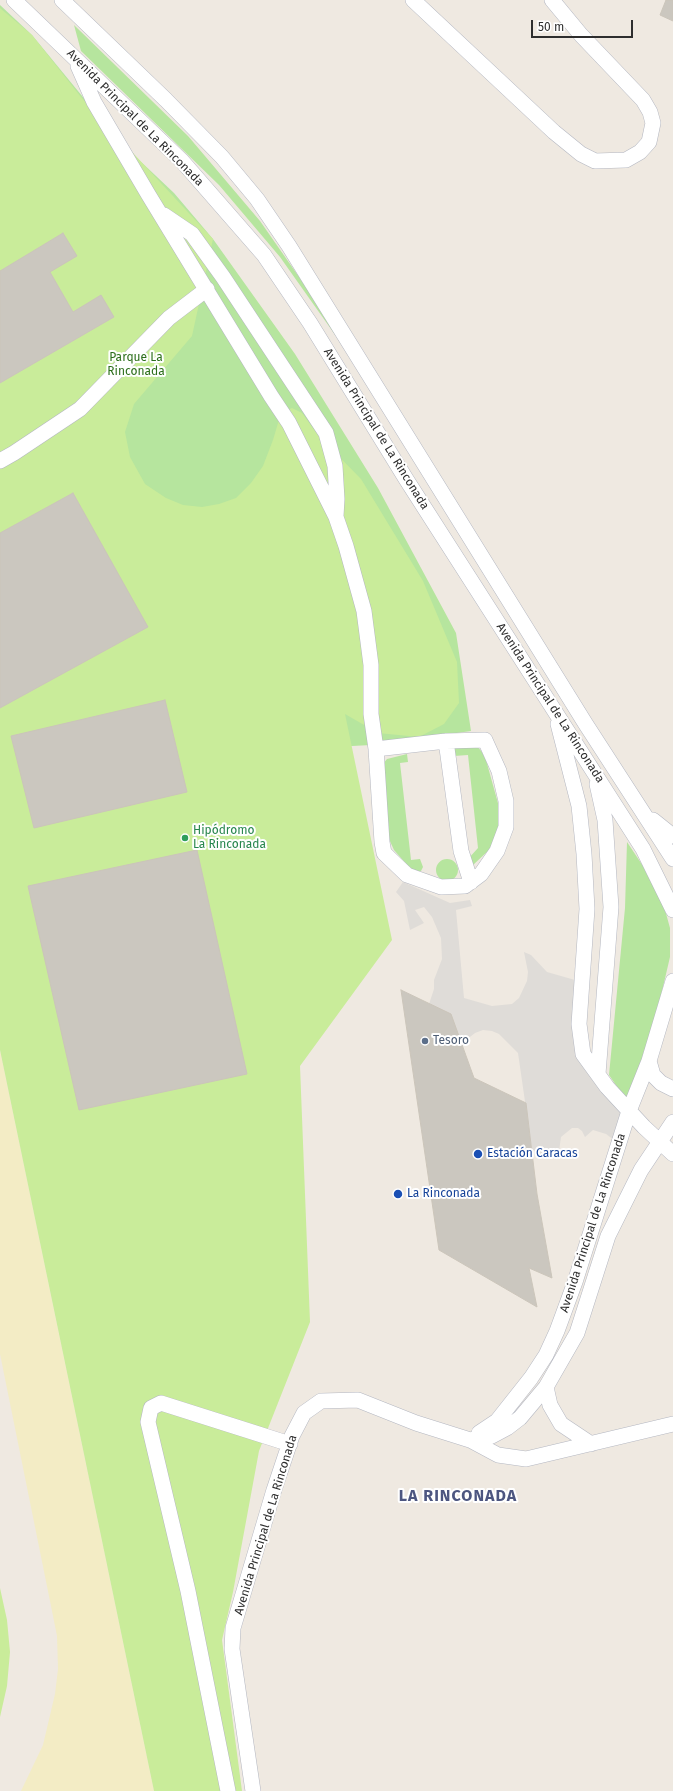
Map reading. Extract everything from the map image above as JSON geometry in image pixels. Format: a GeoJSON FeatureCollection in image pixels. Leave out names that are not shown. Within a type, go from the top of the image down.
{"type":"FeatureCollection","features":[{"type":"Feature","properties":{"kind":"street","name":"Avenida Principal de La Rinconada"},"geometry":{"type":"LineString","coordinates":[[14,0],[182,161],[264,255],[310,323],[406,479],[643,849],[673,910]]}},
{"type":"Feature","properties":{"kind":"street","name":"Avenida Principal de La Rinconada"},"geometry":{"type":"LineString","coordinates":[[62,0],[166,100],[222,157],[256,199],[289,246],[585,723],[673,859]]}},
{"type":"Feature","properties":{"kind":"street"},"geometry":{"type":"LineString","coordinates":[[413,0],[554,132],[581,154],[595,161],[626,160],[640,152],[649,142],[653,123],[650,112],[643,100],[581,35],[552,0]]}},
{"type":"Feature","properties":{"kind":"street"},"geometry":{"type":"LineString","coordinates":[[74,58],[94,102],[270,396],[289,423],[336,517],[346,546],[364,611],[371,664],[371,714],[376,749],[382,842],[384,852],[407,875],[440,887],[465,886],[471,882],[490,862],[502,840],[506,827],[507,816],[503,787],[494,757],[485,740],[446,741],[376,749]]}},
{"type":"Feature","properties":{"kind":"street"},"geometry":{"type":"LineString","coordinates":[[161,215],[166,216],[192,234],[223,277],[326,433],[335,466],[337,499],[336,517]]}},
{"type":"Feature","properties":{"kind":"street"},"geometry":{"type":"LineString","coordinates":[[0,461],[80,409],[169,318],[207,289]]}},
{"type":"Feature","properties":{"kind":"street"},"geometry":{"type":"LineString","coordinates":[[554,709],[580,814],[584,854],[587,910],[579,1024],[583,1054],[629,1111],[673,1154]]}},
{"type":"Feature","properties":{"kind":"street"},"geometry":{"type":"LineString","coordinates":[[446,741],[461,851],[471,882]]}},
{"type":"Feature","properties":{"kind":"street"},"geometry":{"type":"LineString","coordinates":[[595,775],[605,820],[611,907],[598,1074]]}},
{"type":"Feature","properties":{"kind":"street"},"geometry":{"type":"LineString","coordinates":[[645,814],[673,836]]}},
{"type":"Feature","properties":{"kind":"street","name":"Avenida Principal de La Rinconada"},"geometry":{"type":"LineString","coordinates":[[470,1440],[497,1421],[531,1378],[546,1355],[557,1331],[575,1282],[629,1111],[659,1031],[673,981]]}},
{"type":"Feature","properties":{"kind":"street"},"geometry":{"type":"LineString","coordinates":[[659,1031],[673,1023]]}},
{"type":"Feature","properties":{"kind":"street"},"geometry":{"type":"LineString","coordinates":[[649,1061],[653,1075],[661,1083],[673,1089]]}},
{"type":"Feature","properties":{"kind":"street","name":"Avenida Principal de La Rinconada"},"geometry":{"type":"LineString","coordinates":[[253,1791],[232,1648],[234,1628],[290,1444],[304,1413],[320,1400],[358,1400],[416,1423],[470,1440],[492,1436],[507,1428],[520,1418],[546,1387],[577,1333],[608,1236],[641,1170],[673,1122]]}},
{"type":"Feature","properties":{"kind":"street"},"geometry":{"type":"LineString","coordinates":[[546,1387],[550,1405],[561,1424],[590,1444]]}},
{"type":"Feature","properties":{"kind":"street"},"geometry":{"type":"LineString","coordinates":[[228,1791],[188,1591],[148,1422],[151,1408],[161,1403],[290,1444]]}},
{"type":"Feature","properties":{"kind":"street"},"geometry":{"type":"LineString","coordinates":[[470,1440],[498,1454],[526,1459],[673,1424]]}},
{"type":"Feature","properties":{"kind":"green space","name":"Parque La Rinconada"},"geometry":{"type":"Polygon","coordinates":[[[0,5],[32,35],[119,141],[174,193],[213,239],[295,354],[378,488],[456,633],[471,731],[371,745],[333,747],[0,408],[0,5]]]}},
{"type":"Feature","properties":{"kind":"green space","name":"Hipódromo La Rinconada"},"geometry":{"type":"Polygon","coordinates":[[[0,8],[32,35],[81,97],[213,239],[192,336],[134,404],[125,432],[130,457],[145,484],[166,498],[183,505],[202,507],[219,504],[236,498],[251,483],[263,466],[281,413],[292,408],[302,413],[318,435],[361,479],[423,581],[457,662],[459,703],[444,724],[419,737],[378,733],[345,714],[392,940],[300,1066],[310,1322],[259,1451],[233,1592],[222,1640],[242,1791],[154,1791],[0,1050],[0,8]]]}},
{"type":"Feature","properties":{"kind":"green space"},"geometry":{"type":"Polygon","coordinates":[[[74,25],[188,136],[260,221],[313,297],[338,339],[280,257],[219,185],[81,51],[74,25]]]}},
{"type":"Feature","properties":{"kind":"green space"},"geometry":{"type":"Polygon","coordinates":[[[476,745],[486,760],[501,814],[495,841],[488,851],[473,865],[468,859],[478,848],[468,755],[454,756],[453,746],[476,745]]]}},
{"type":"Feature","properties":{"kind":"green space"},"geometry":{"type":"Polygon","coordinates":[[[407,754],[408,762],[400,763],[411,860],[420,859],[423,867],[421,871],[415,871],[408,866],[394,850],[389,839],[382,765],[387,759],[407,754]]]}},
{"type":"Feature","properties":{"kind":"green space"},"geometry":{"type":"Polygon","coordinates":[[[627,842],[649,875],[662,899],[670,928],[670,957],[659,1004],[643,1059],[627,1101],[609,1075],[625,908],[627,842]]]}},
{"type":"Feature","properties":{"kind":"green space"},"geometry":{"type":"Polygon","coordinates":[[[447,859],[455,862],[458,870],[455,878],[447,881],[439,878],[436,870],[439,862],[447,859]]]}},
{"type":"Feature","properties":{"kind":"green space"},"geometry":{"type":"Polygon","coordinates":[[[0,1588],[7,1620],[10,1652],[7,1686],[0,1717],[0,1588]]]}},
{"type":"Feature","properties":{"kind":"sand"},"geometry":{"type":"Polygon","coordinates":[[[0,1050],[154,1791],[21,1791],[43,1745],[55,1694],[58,1669],[57,1636],[0,1354],[0,1050]]]}},
{"type":"Feature","properties":{"kind":"shaded area"},"geometry":{"type":"Polygon","coordinates":[[[403,882],[450,903],[470,900],[472,906],[456,910],[464,998],[492,1006],[512,1004],[519,998],[527,981],[528,972],[524,952],[531,955],[547,972],[582,982],[583,1054],[629,1111],[618,1143],[606,1134],[593,1130],[585,1137],[582,1131],[578,1128],[572,1128],[561,1137],[559,1151],[550,1157],[532,1150],[518,1053],[499,1034],[492,1031],[483,1030],[475,1033],[461,1044],[429,1004],[434,989],[434,980],[442,959],[441,938],[432,917],[424,907],[415,910],[424,923],[410,930],[404,901],[396,892],[403,882]]]}},
{"type":"Feature","properties":{"kind":"building"},"geometry":{"type":"Polygon","coordinates":[[[666,0],[673,0],[673,21],[660,15],[666,0]]]}},
{"type":"Feature","properties":{"kind":"building"},"geometry":{"type":"Polygon","coordinates":[[[63,233],[77,256],[50,272],[73,312],[101,295],[114,317],[0,383],[0,271],[63,233]]]}},
{"type":"Feature","properties":{"kind":"building"},"geometry":{"type":"Polygon","coordinates":[[[73,493],[148,627],[0,708],[0,533],[73,493]]]}},
{"type":"Feature","properties":{"kind":"building"},"geometry":{"type":"Polygon","coordinates":[[[165,700],[187,792],[34,828],[11,736],[165,700]]]}},
{"type":"Feature","properties":{"kind":"building"},"geometry":{"type":"Polygon","coordinates":[[[197,850],[247,1074],[79,1110],[28,886],[197,850]]]}},
{"type":"Feature","properties":{"kind":"building"},"geometry":{"type":"Polygon","coordinates":[[[401,990],[451,1014],[474,1078],[526,1103],[537,1194],[552,1278],[529,1268],[537,1307],[439,1250],[401,990]]]}},
{"type":"Feature","properties":{"kind":"place","name":"Hipódromo La Rinconada"},"geometry":{"type":"Point","coordinates":[185,838]}},
{"type":"Feature","properties":{"kind":"place","name":"Tesoro"},"geometry":{"type":"Point","coordinates":[425,1041]}},
{"type":"Feature","properties":{"kind":"place","name":"Estación Caracas"},"geometry":{"type":"Point","coordinates":[478,1154]}},
{"type":"Feature","properties":{"kind":"place","name":"La Rinconada"},"geometry":{"type":"Point","coordinates":[398,1194]}},
{"type":"Feature","properties":{"kind":"district","name":"LA RINCONADA"},"geometry":{"type":"Point","coordinates":[458,1497]}}]}
